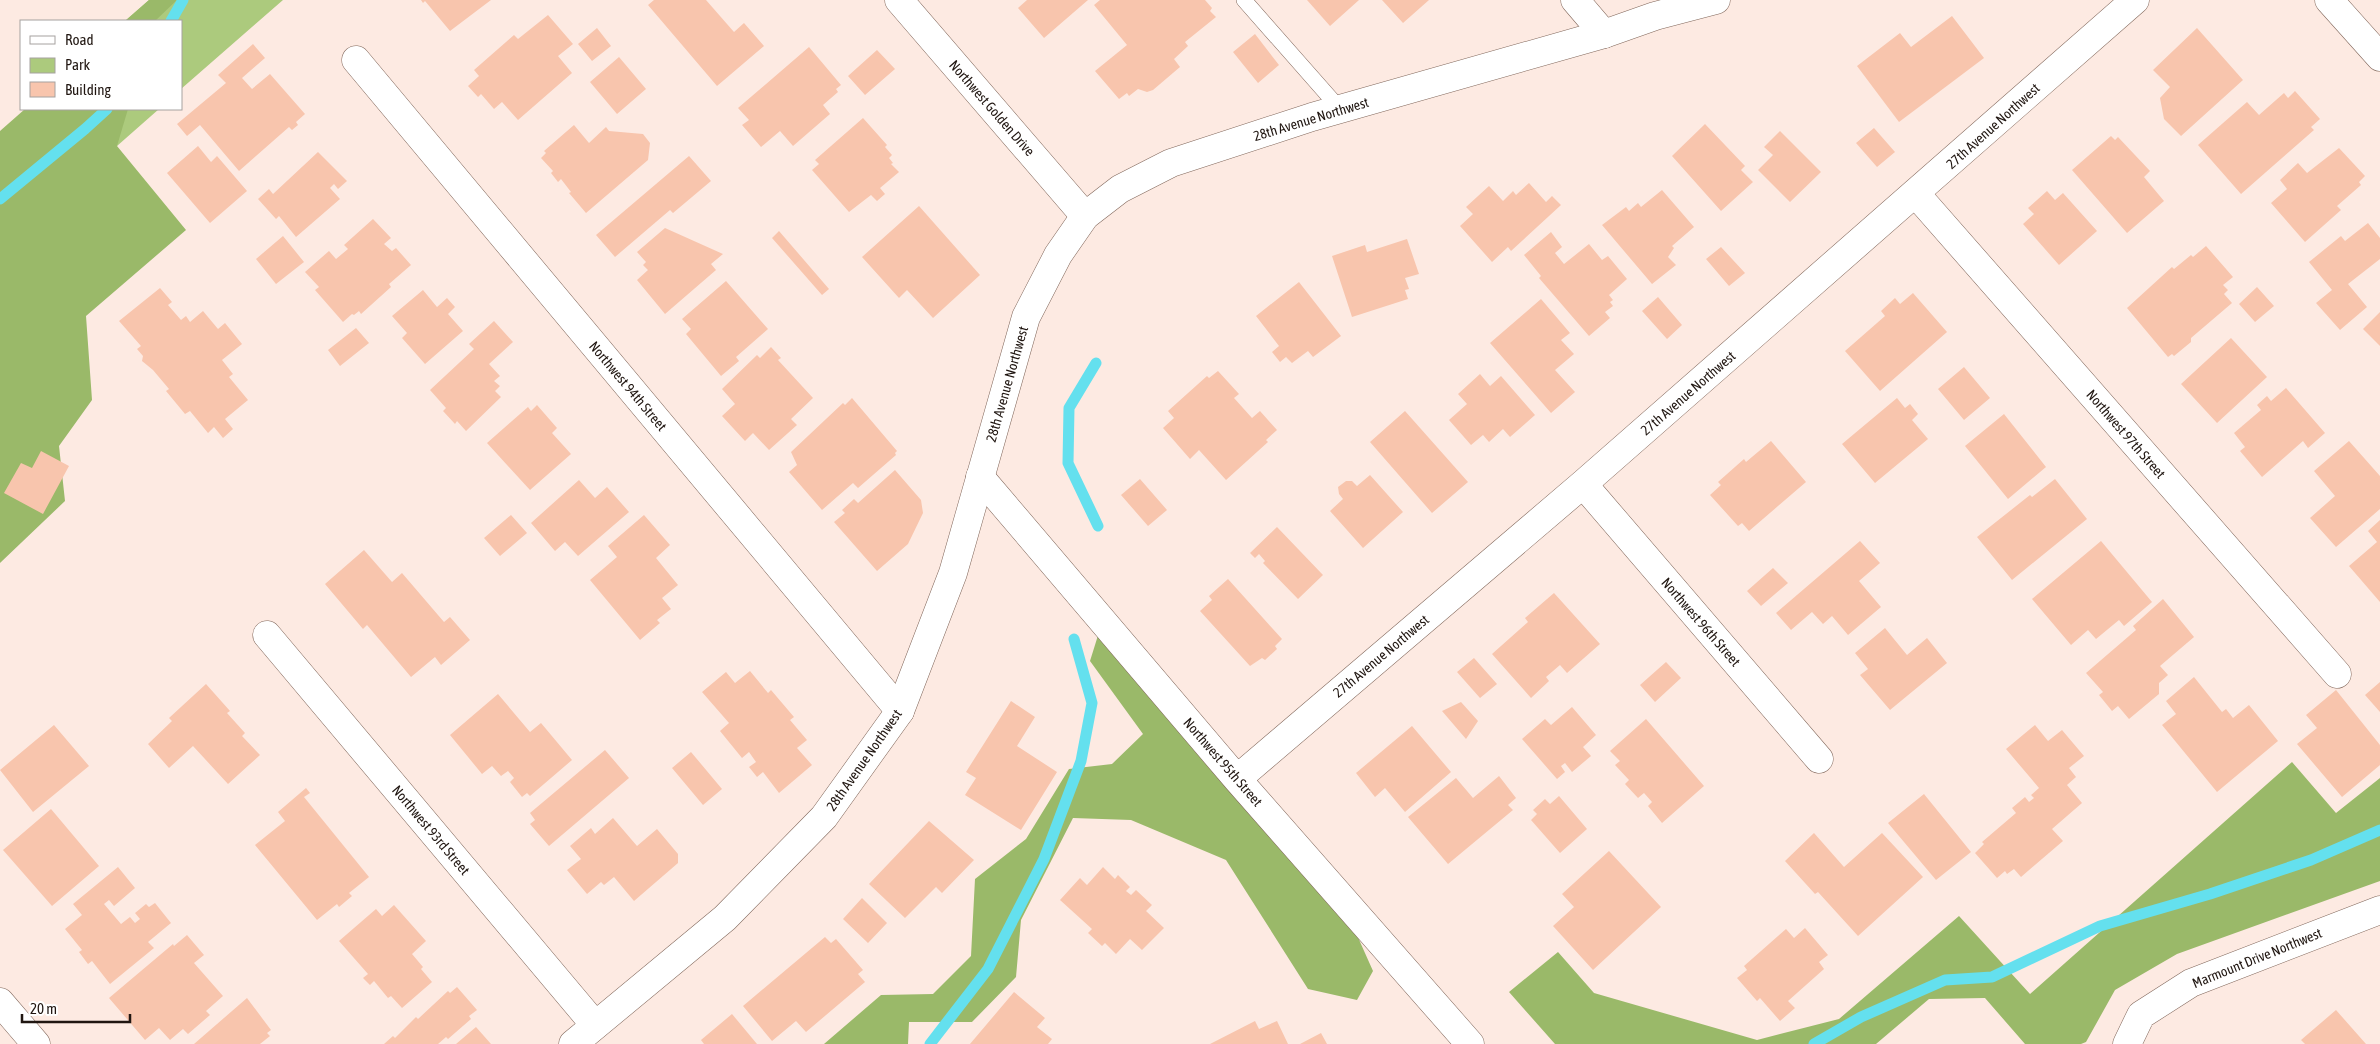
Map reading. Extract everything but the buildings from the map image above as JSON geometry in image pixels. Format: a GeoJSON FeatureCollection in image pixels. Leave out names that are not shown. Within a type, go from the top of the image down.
{"type":"FeatureCollection","features":[{"type":"Feature","properties":{"kind":"street","name":"Northwest Golden Drive"},"geometry":{"type":"LineString","coordinates":[[899,0],[1085,216]]}},
{"type":"Feature","properties":{"kind":"street"},"geometry":{"type":"LineString","coordinates":[[1575,0],[1604,34]]}},
{"type":"Feature","properties":{"kind":"street","name":"28th Avenue Northwest"},"geometry":{"type":"LineString","coordinates":[[573,1044],[725,918],[824,817],[900,711],[953,574],[1026,317],[1058,255],[1085,216],[1120,189],[1171,163],[1340,109],[1604,34],[1661,8],[1716,0]]}},
{"type":"Feature","properties":{"kind":"street","name":"27th Avenue Northwest"},"geometry":{"type":"LineString","coordinates":[[1237,779],[1584,484],[2135,0]]}},
{"type":"Feature","properties":{"kind":"street"},"geometry":{"type":"LineString","coordinates":[[2329,0],[2380,57]]}},
{"type":"Feature","properties":{"kind":"street","name":"Northwest 94th Street"},"geometry":{"type":"LineString","coordinates":[[356,60],[900,711]]}},
{"type":"Feature","properties":{"kind":"street","name":"Northwest 97th Street"},"geometry":{"type":"LineString","coordinates":[[1916,194],[2337,674]]}},
{"type":"Feature","properties":{"kind":"street","name":"Northwest 95th Street"},"geometry":{"type":"LineString","coordinates":[[980,477],[1237,779],[1470,1044]]}},
{"type":"Feature","properties":{"kind":"street","name":"Northwest 96th Street"},"geometry":{"type":"LineString","coordinates":[[1584,484],[1819,759]]}},
{"type":"Feature","properties":{"kind":"street","name":"Northwest 93rd Street"},"geometry":{"type":"LineString","coordinates":[[267,635],[595,1025]]}},
{"type":"Feature","properties":{"kind":"street","name":"Marmount Drive Northwest"},"geometry":{"type":"LineString","coordinates":[[2126,1044],[2141,1015],[2191,983],[2380,910]]}},
{"type":"Feature","properties":{"kind":"street"},"geometry":{"type":"LineString","coordinates":[[0,1002],[36,1044]]}},
{"type":"Feature","properties":{"kind":"lane"},"geometry":{"type":"LineString","coordinates":[[1244,0],[1340,109]]}},
{"type":"Feature","properties":{"kind":"green space"},"geometry":{"type":"Polygon","coordinates":[[[149,0],[283,0],[182,88],[182,20],[126,20],[149,0]]]}},
{"type":"Feature","properties":{"kind":"green space"},"geometry":{"type":"Polygon","coordinates":[[[149,0],[177,0],[156,20],[126,20],[149,0]]]}},
{"type":"Feature","properties":{"kind":"green space"},"geometry":{"type":"Polygon","coordinates":[[[24,110],[128,110],[117,146],[186,230],[86,316],[92,400],[59,446],[65,501],[0,563],[0,131],[24,110]]]}},
{"type":"Feature","properties":{"kind":"green space"},"geometry":{"type":"Polygon","coordinates":[[[85,110],[158,110],[117,146],[85,110]]]}},
{"type":"Feature","properties":{"kind":"green space"},"geometry":{"type":"Polygon","coordinates":[[[1100,629],[1348,915],[1373,971],[1357,1000],[1308,989],[1226,860],[1131,820],[1073,818],[1021,920],[1016,977],[972,1022],[909,1022],[908,1044],[824,1044],[881,995],[933,994],[971,956],[975,879],[1026,839],[1069,769],[1112,764],[1143,734],[1090,661],[1100,629]]]}},
{"type":"Feature","properties":{"kind":"green space"},"geometry":{"type":"Polygon","coordinates":[[[2292,762],[2336,813],[2380,778],[2380,881],[2177,954],[2115,990],[2086,1042],[2081,1044],[2025,1044],[1985,998],[1929,999],[1876,1044],[1555,1044],[1509,992],[1558,952],[1594,993],[1757,1040],[1839,1019],[1959,916],[2030,994],[2292,762]]]}},
{"type":"Feature","properties":{"kind":"waterway"},"geometry":{"type":"LineString","coordinates":[[172,20],[183,0]]}},
{"type":"Feature","properties":{"kind":"waterway"},"geometry":{"type":"LineString","coordinates":[[0,199],[106,110]]}},
{"type":"Feature","properties":{"kind":"waterway"},"geometry":{"type":"LineString","coordinates":[[1096,363],[1069,408],[1068,463],[1098,526]]}},
{"type":"Feature","properties":{"kind":"waterway"},"geometry":{"type":"LineString","coordinates":[[930,1044],[988,969],[1044,859],[1081,761],[1092,703],[1074,639]]}},
{"type":"Feature","properties":{"kind":"waterway"},"geometry":{"type":"LineString","coordinates":[[1814,1044],[1861,1017],[1945,980],[1992,977],[2100,926],[2210,894],[2311,860],[2380,830]]}}]}
